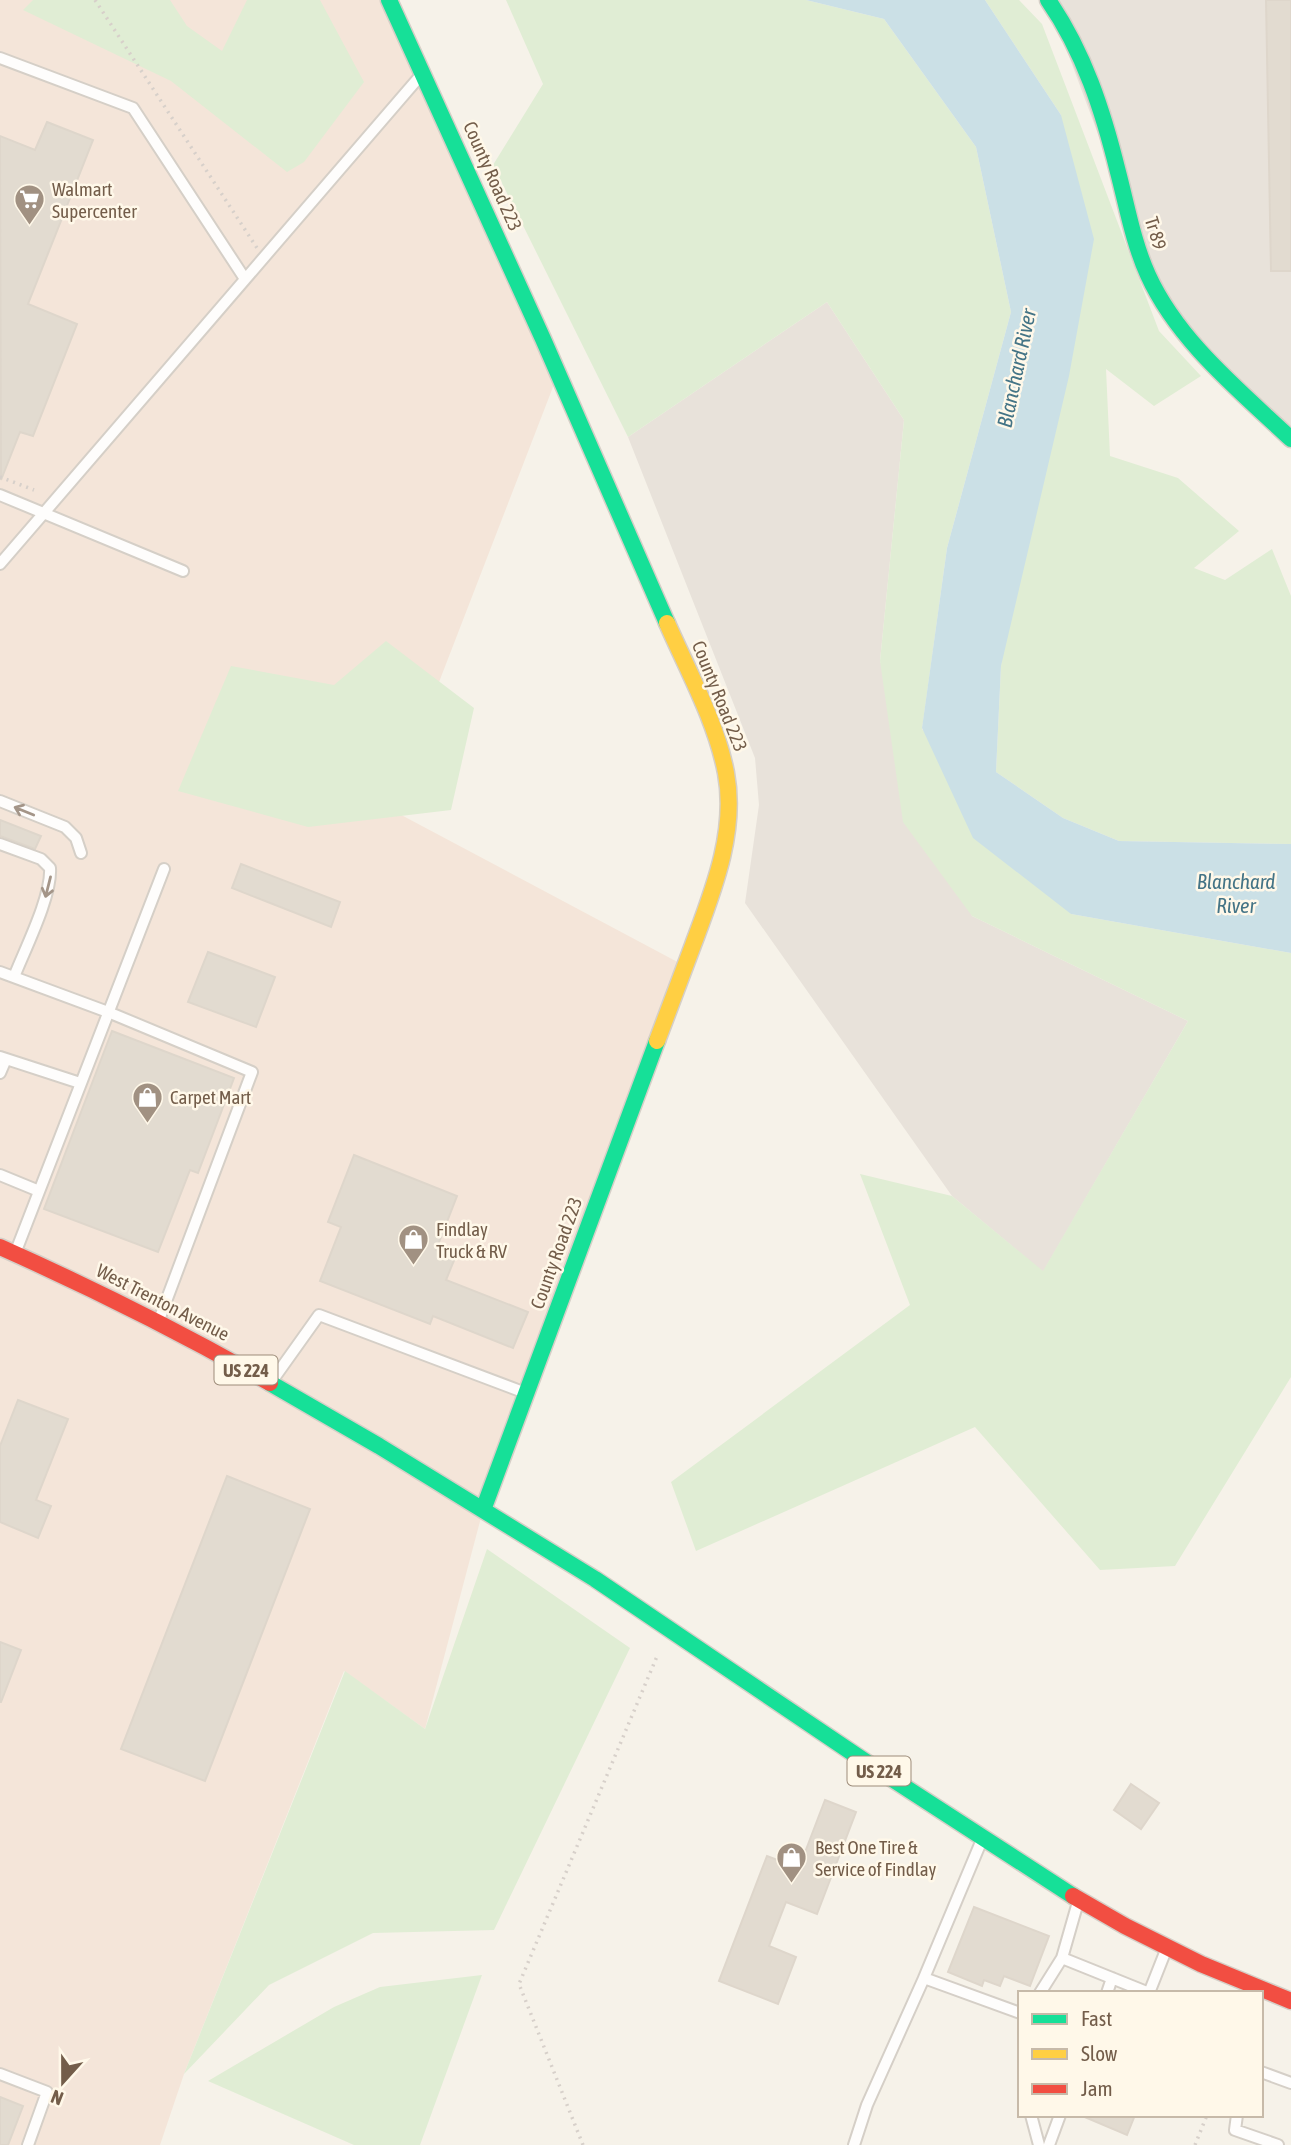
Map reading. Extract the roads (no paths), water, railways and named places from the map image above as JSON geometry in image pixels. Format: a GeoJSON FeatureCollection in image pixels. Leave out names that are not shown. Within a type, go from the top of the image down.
{"type":"FeatureCollection","features":[{"type":"Feature","properties":{"kind":"street","name":"County Road 223"},"geometry":{"type":"LineString","coordinates":[[389,0],[543,340],[712,727],[728,780],[727,835],[709,902],[483,1510]]}},
{"type":"Feature","properties":{"kind":"street","name":"Tr 89"},"geometry":{"type":"LineString","coordinates":[[1048,0],[1077,48],[1098,101],[1134,237],[1149,276],[1170,313],[1197,346],[1291,439]]}},
{"type":"Feature","properties":{"kind":"street","name":"West Trenton Avenue"},"geometry":{"type":"LineString","coordinates":[[0,1247],[84,1284],[158,1322],[379,1446],[483,1510]]}},
{"type":"Feature","properties":{"kind":"street","name":"US 224"},"geometry":{"type":"LineString","coordinates":[[483,1510],[595,1579],[983,1839],[1079,1899],[1125,1927],[1255,1990]]}},
{"type":"Feature","properties":{"kind":"street","name":"US 224"},"geometry":{"type":"LineString","coordinates":[[1263,1992],[1291,2001]]}},
{"type":"Feature","properties":{"kind":"lane"},"geometry":{"type":"LineString","coordinates":[[0,58],[133,108],[245,279]]}},
{"type":"Feature","properties":{"kind":"lane"},"geometry":{"type":"LineString","coordinates":[[0,564],[423,72]]}},
{"type":"Feature","properties":{"kind":"lane"},"geometry":{"type":"LineString","coordinates":[[0,495],[183,571]]}},
{"type":"Feature","properties":{"kind":"lane"},"geometry":{"type":"LineString","coordinates":[[0,801],[65,827],[76,838],[81,853]]}},
{"type":"Feature","properties":{"kind":"lane"},"geometry":{"type":"LineString","coordinates":[[0,844],[41,859],[50,868],[51,880],[46,896],[14,977]]}},
{"type":"Feature","properties":{"kind":"lane"},"geometry":{"type":"LineString","coordinates":[[15,1254],[164,869]]}},
{"type":"Feature","properties":{"kind":"lane"},"geometry":{"type":"LineString","coordinates":[[0,972],[108,1012],[252,1072],[158,1322]]}},
{"type":"Feature","properties":{"kind":"lane"},"geometry":{"type":"LineString","coordinates":[[0,1073],[3,1058],[80,1083]]}},
{"type":"Feature","properties":{"kind":"lane"},"geometry":{"type":"LineString","coordinates":[[0,1175],[39,1191]]}},
{"type":"Feature","properties":{"kind":"lane"},"geometry":{"type":"LineString","coordinates":[[270,1384],[319,1315],[526,1393]]}},
{"type":"Feature","properties":{"kind":"lane"},"geometry":{"type":"LineString","coordinates":[[854,2145],[867,2105],[983,1839]]}},
{"type":"Feature","properties":{"kind":"lane"},"geometry":{"type":"LineString","coordinates":[[1041,1991],[1062,1958],[1079,1899]]}},
{"type":"Feature","properties":{"kind":"lane"},"geometry":{"type":"LineString","coordinates":[[1150,1991],[1167,1947]]}},
{"type":"Feature","properties":{"kind":"lane"},"geometry":{"type":"LineString","coordinates":[[1062,1958],[1144,1991]]}},
{"type":"Feature","properties":{"kind":"lane"},"geometry":{"type":"LineString","coordinates":[[924,1978],[1018,2011]]}},
{"type":"Feature","properties":{"kind":"lane"},"geometry":{"type":"LineString","coordinates":[[1108,1991],[1112,1978]]}},
{"type":"Feature","properties":{"kind":"lane"},"geometry":{"type":"LineString","coordinates":[[1263,2073],[1291,2083]]}},
{"type":"Feature","properties":{"kind":"lane"},"geometry":{"type":"LineString","coordinates":[[0,2074],[47,2092],[28,2145]]}},
{"type":"Feature","properties":{"kind":"lane"},"geometry":{"type":"LineString","coordinates":[[1032,2117],[1039,2145]]}},
{"type":"Feature","properties":{"kind":"lane"},"geometry":{"type":"LineString","coordinates":[[1049,2145],[1059,2117]]}},
{"type":"Feature","properties":{"kind":"lane"},"geometry":{"type":"LineString","coordinates":[[1237,2117],[1235,2130],[1278,2145]]}},
{"type":"Feature","properties":{"kind":"water","name":"Blanchard River"},"geometry":{"type":"Polygon","coordinates":[[[806,0],[985,0],[1061,115],[1094,239],[1069,376],[1001,666],[996,772],[1063,818],[1119,841],[1291,844],[1291,953],[1071,914],[973,838],[922,728],[947,548],[1011,312],[976,147],[884,19],[806,0]]]}},
{"type":"Feature","properties":{"kind":"place","name":"Walmart Supercenter"},"geometry":{"type":"Point","coordinates":[29,227]}},
{"type":"Feature","properties":{"kind":"place","name":"Carpet Mart"},"geometry":{"type":"Point","coordinates":[147,1124]}},
{"type":"Feature","properties":{"kind":"place","name":"Findlay Truck & RV"},"geometry":{"type":"Point","coordinates":[413,1267]}},
{"type":"Feature","properties":{"kind":"place","name":"Best One Tire & Service of Findlay"},"geometry":{"type":"Point","coordinates":[792,1885]}}]}
